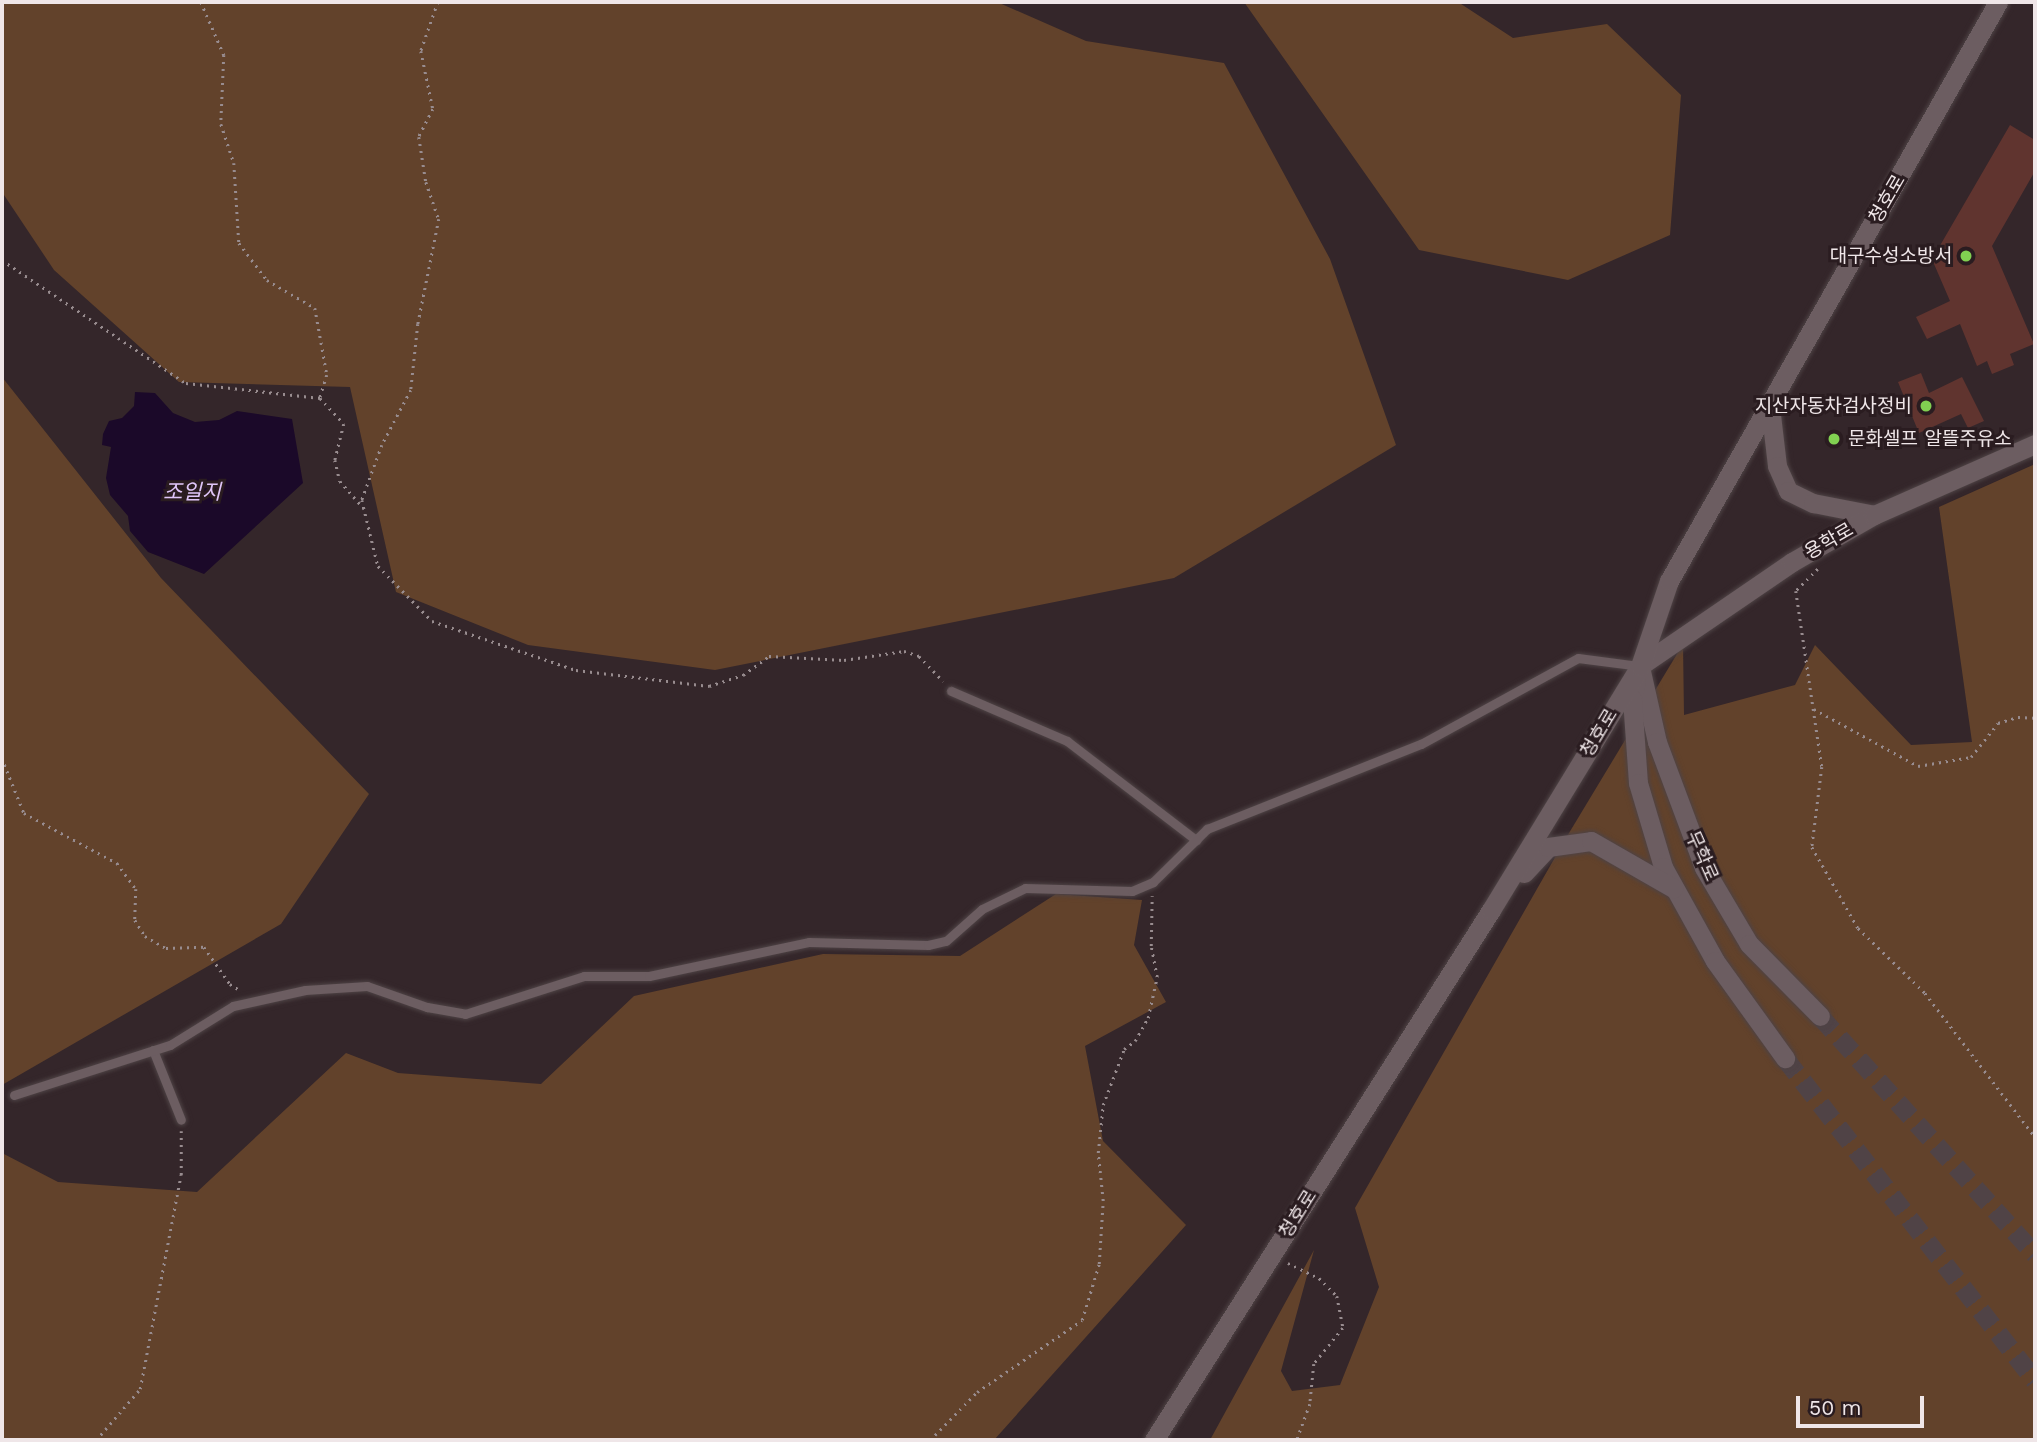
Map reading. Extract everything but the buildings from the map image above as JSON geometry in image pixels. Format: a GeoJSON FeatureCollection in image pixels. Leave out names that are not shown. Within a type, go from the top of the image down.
{"type":"FeatureCollection","features":[{"type":"Feature","properties":{"kind":"main road","name":"청호로"},"geometry":{"type":"LineString","coordinates":[[1154,1440],[1491,910],[1640,667],[1669,581],[1998,2]]}},
{"type":"Feature","properties":{"kind":"main road"},"geometry":{"type":"LineString","coordinates":[[1770,406],[1777,466],[1788,491],[1812,503],[1874,515]]}},
{"type":"Feature","properties":{"kind":"main road","name":"용학로"},"geometry":{"type":"LineString","coordinates":[[1640,667],[1792,562],[1874,515],[2035,444]]}},
{"type":"Feature","properties":{"kind":"main road"},"geometry":{"type":"LineString","coordinates":[[1640,667],[1632,699],[1638,783],[1663,867],[1716,961],[1785,1059]]}},
{"type":"Feature","properties":{"kind":"main road","name":"무학로"},"geometry":{"type":"LineString","coordinates":[[1640,667],[1657,742],[1704,869],[1749,944],[1820,1016]]}},
{"type":"Feature","properties":{"kind":"main road"},"geometry":{"type":"LineString","coordinates":[[1491,910],[1548,847],[1591,841],[1632,861],[1676,890]]}},
{"type":"Feature","properties":{"kind":"lane"},"geometry":{"type":"LineString","coordinates":[[14,1095],[153,1050],[233,1006],[305,990],[367,986],[427,1007],[465,1014],[584,976],[649,976],[809,942],[928,945],[946,941],[982,909],[1025,888],[1132,891],[1153,882],[1208,829],[1421,744],[1578,658],[1640,667]]}},
{"type":"Feature","properties":{"kind":"lane"},"geometry":{"type":"LineString","coordinates":[[951,691],[1068,741],[1196,840]]}},
{"type":"Feature","properties":{"kind":"lane"},"geometry":{"type":"LineString","coordinates":[[153,1050],[180,1120]]}},
{"type":"Feature","properties":{"kind":"path"},"geometry":{"type":"LineString","coordinates":[[201,2],[224,54],[221,124],[234,163],[239,243],[267,280],[314,308],[327,375],[320,398]]}},
{"type":"Feature","properties":{"kind":"path"},"geometry":{"type":"LineString","coordinates":[[438,2],[421,51],[433,109],[419,137],[426,182],[439,219],[420,311],[411,390],[382,445],[362,500],[379,566],[432,621],[576,670],[709,686],[743,675],[769,656],[844,660],[904,651],[919,656],[951,691]]}},
{"type":"Feature","properties":{"kind":"path"},"geometry":{"type":"LineString","coordinates":[[2,260],[186,383],[320,398],[342,420],[335,468],[344,489],[364,509]]}},
{"type":"Feature","properties":{"kind":"path"},"geometry":{"type":"LineString","coordinates":[[1821,567],[1796,592],[1803,624],[1803,663],[1814,709],[1822,781],[1811,840],[1819,863],[1858,928],[1925,993],[2035,1137]]}},
{"type":"Feature","properties":{"kind":"path"},"geometry":{"type":"LineString","coordinates":[[1814,709],[1918,766],[1971,757],[1998,723],[2018,717],[2035,718]]}},
{"type":"Feature","properties":{"kind":"path"},"geometry":{"type":"LineString","coordinates":[[2,758],[24,813],[117,863],[136,890],[135,920],[145,936],[166,948],[205,947],[230,984],[255,1002]]}},
{"type":"Feature","properties":{"kind":"path"},"geometry":{"type":"LineString","coordinates":[[930,1440],[977,1392],[1082,1320],[1099,1264],[1103,1201],[1098,1153],[1102,1105],[1124,1048],[1135,1041],[1148,1018],[1157,976],[1151,946],[1153,882]]}},
{"type":"Feature","properties":{"kind":"path"},"geometry":{"type":"LineString","coordinates":[[96,1440],[140,1389],[181,1175],[180,1120]]}},
{"type":"Feature","properties":{"kind":"path"},"geometry":{"type":"LineString","coordinates":[[1272,1255],[1319,1278],[1337,1296],[1343,1328],[1314,1364],[1310,1404],[1297,1440]]}},
{"type":"Feature","properties":{"kind":"shaded area"},"geometry":{"type":"Polygon","coordinates":[[[2,2],[997,2],[1086,41],[1224,63],[1330,259],[1396,445],[1174,578],[715,670],[528,645],[396,592],[350,387],[179,382],[54,270],[2,192],[2,2]]]}},
{"type":"Feature","properties":{"kind":"shaded area"},"geometry":{"type":"Polygon","coordinates":[[[1244,2],[1458,2],[1513,38],[1607,24],[1681,95],[1670,235],[1568,280],[1419,250],[1244,2]]]}},
{"type":"Feature","properties":{"kind":"shaded area"},"geometry":{"type":"Polygon","coordinates":[[[2,377],[161,578],[369,794],[281,924],[2,1085],[2,377]]]}},
{"type":"Feature","properties":{"kind":"shaded area"},"geometry":{"type":"Polygon","coordinates":[[[2035,464],[2035,1440],[1210,1440],[1314,1250],[1281,1371],[1292,1391],[1340,1385],[1379,1287],[1355,1208],[1566,838],[1683,644],[1684,715],[1795,685],[1815,645],[1911,745],[1972,742],[1939,507],[2035,464]]]}},
{"type":"Feature","properties":{"kind":"shaded area"},"geometry":{"type":"Polygon","coordinates":[[[1056,894],[1142,900],[1134,945],[1166,1002],[1085,1046],[1103,1141],[1186,1225],[994,1440],[2,1440],[2,1153],[58,1182],[197,1192],[346,1053],[398,1073],[541,1084],[634,996],[823,954],[960,956],[1056,894]]]}},
{"type":"Feature","properties":{"kind":"water","name":"조일지"},"geometry":{"type":"Polygon","coordinates":[[[135,392],[155,393],[173,413],[195,422],[219,420],[237,411],[292,419],[303,483],[204,574],[148,552],[130,531],[128,516],[110,495],[106,478],[111,447],[102,445],[103,434],[109,421],[122,418],[134,406],[135,392]]]}},
{"type":"Feature","properties":{"kind":"tunnel"},"geometry":{"type":"LineString","coordinates":[[1820,1016],[2035,1254]]}},
{"type":"Feature","properties":{"kind":"tunnel"},"geometry":{"type":"LineString","coordinates":[[1785,1058],[2035,1380]]}},
{"type":"Feature","properties":{"kind":"place","name":"대구수성소방서"},"geometry":{"type":"Point","coordinates":[1966,256]}},
{"type":"Feature","properties":{"kind":"place","name":"지산자동차검사정비"},"geometry":{"type":"Point","coordinates":[1926,406]}},
{"type":"Feature","properties":{"kind":"place","name":"문화셀프 알뜰주유소"},"geometry":{"type":"Point","coordinates":[1834,439]}}]}
